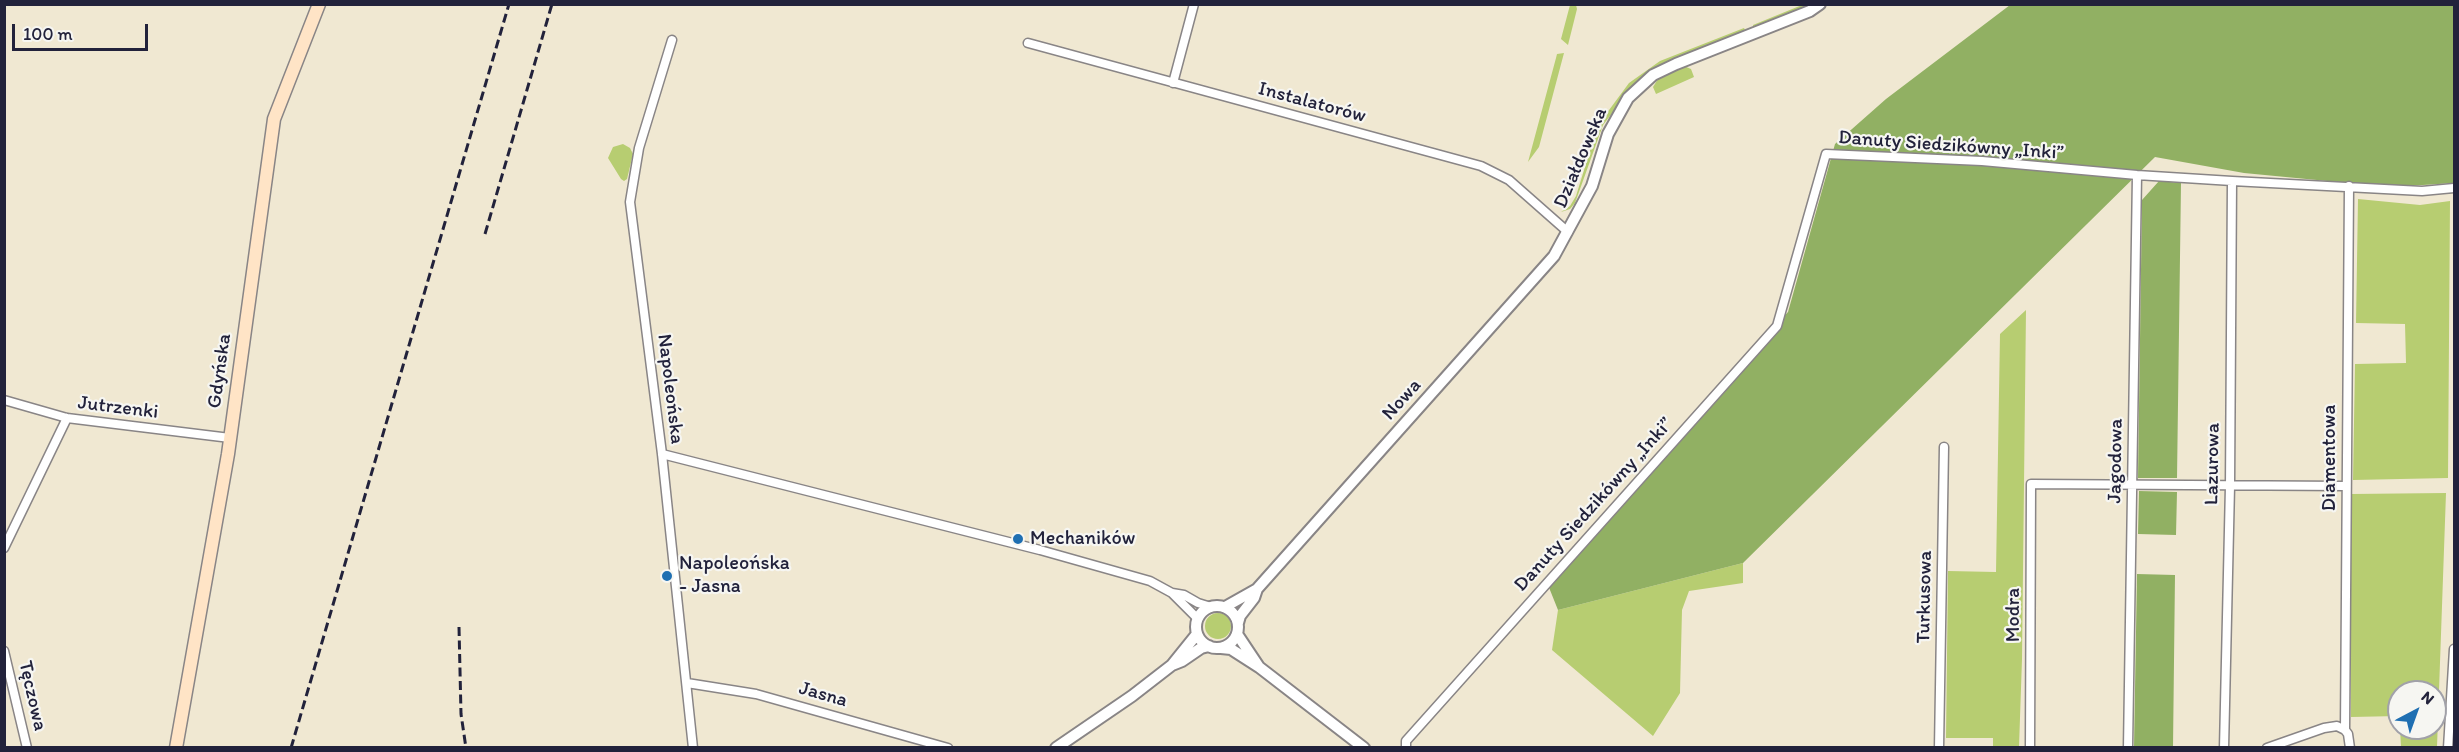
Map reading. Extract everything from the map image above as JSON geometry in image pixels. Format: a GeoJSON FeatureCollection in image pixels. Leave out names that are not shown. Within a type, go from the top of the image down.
{"type":"FeatureCollection","features":[{"type":"Feature","properties":{"kind":"main road","name":"Gdyńska"},"geometry":{"type":"LineString","coordinates":[[176,747],[230,438],[274,119],[319,4]]}},
{"type":"Feature","properties":{"kind":"street"},"geometry":{"type":"LineString","coordinates":[[1173,83],[1194,4]]}},
{"type":"Feature","properties":{"kind":"street","name":"Działdowska"},"geometry":{"type":"LineString","coordinates":[[1568,232],[1592,186],[1616,116],[1628,98],[1640,86],[1653,75],[1676,64],[1790,19],[1820,4]]}},
{"type":"Feature","properties":{"kind":"street","name":"Napoleońska"},"geometry":{"type":"LineString","coordinates":[[672,40],[639,148],[630,202],[662,454],[693,747]]}},
{"type":"Feature","properties":{"kind":"street","name":"Instalatorów"},"geometry":{"type":"LineString","coordinates":[[1028,43],[1481,166],[1509,180],[1568,232]]}},
{"type":"Feature","properties":{"kind":"street","name":"Danuty Siedzikówny „Inki”"},"geometry":{"type":"LineString","coordinates":[[1406,747],[1406,741],[1777,326],[1826,154],[1982,161],[2232,181],[2422,191],[2454,188]]}},
{"type":"Feature","properties":{"kind":"street","name":"Jagodowa"},"geometry":{"type":"LineString","coordinates":[[2128,747],[2136,175]]}},
{"type":"Feature","properties":{"kind":"street","name":"Lazurowa"},"geometry":{"type":"LineString","coordinates":[[2224,747],[2230,486],[2232,181]]}},
{"type":"Feature","properties":{"kind":"street","name":"Diamentowa"},"geometry":{"type":"LineString","coordinates":[[2349,186],[2345,730],[2350,747]]}},
{"type":"Feature","properties":{"kind":"street","name":"Nowa"},"geometry":{"type":"LineString","coordinates":[[1225,607],[1257,589],[1538,275],[1554,256],[1568,232]]}},
{"type":"Feature","properties":{"kind":"street","name":"Jutrzenki"},"geometry":{"type":"LineString","coordinates":[[4,400],[67,418],[230,438]]}},
{"type":"Feature","properties":{"kind":"street"},"geometry":{"type":"LineString","coordinates":[[4,548],[8,532],[67,418]]}},
{"type":"Feature","properties":{"kind":"street","name":"Turkusowa"},"geometry":{"type":"LineString","coordinates":[[1939,747],[1944,447]]}},
{"type":"Feature","properties":{"kind":"street"},"geometry":{"type":"LineString","coordinates":[[662,454],[1040,550],[1150,581],[1198,603],[1211,607],[1225,607],[1233,614],[1238,629],[1259,667]]}},
{"type":"Feature","properties":{"kind":"street","name":"Modra"},"geometry":{"type":"LineString","coordinates":[[2030,747],[2031,484],[2132,484]]}},
{"type":"Feature","properties":{"kind":"street"},"geometry":{"type":"LineString","coordinates":[[2132,484],[2346,486]]}},
{"type":"Feature","properties":{"kind":"street","name":"Nowa"},"geometry":{"type":"LineString","coordinates":[[1238,629],[1240,616],[1254,598],[1257,589]]}},
{"type":"Feature","properties":{"kind":"street"},"geometry":{"type":"LineString","coordinates":[[1172,592],[1197,618]]}},
{"type":"Feature","properties":{"kind":"street"},"geometry":{"type":"LineString","coordinates":[[1211,607],[1197,618],[1197,634],[1203,644],[1231,649],[1259,667],[1364,747]]}},
{"type":"Feature","properties":{"kind":"street"},"geometry":{"type":"LineString","coordinates":[[1221,648],[1232,642],[1238,629]]}},
{"type":"Feature","properties":{"kind":"street"},"geometry":{"type":"LineString","coordinates":[[1056,747],[1132,696],[1172,664],[1197,634]]}},
{"type":"Feature","properties":{"kind":"street"},"geometry":{"type":"LineString","coordinates":[[1172,664],[1209,646]]}},
{"type":"Feature","properties":{"kind":"street"},"geometry":{"type":"LineString","coordinates":[[2448,747],[2454,649]]}},
{"type":"Feature","properties":{"kind":"street","name":"Tęczowa"},"geometry":{"type":"LineString","coordinates":[[4,651],[27,747]]}},
{"type":"Feature","properties":{"kind":"street","name":"Jasna"},"geometry":{"type":"LineString","coordinates":[[687,683],[756,694],[948,747]]}},
{"type":"Feature","properties":{"kind":"street"},"geometry":{"type":"LineString","coordinates":[[2266,747],[2324,728],[2337,726],[2345,730]]}},
{"type":"Feature","properties":{"kind":"green space"},"geometry":{"type":"Polygon","coordinates":[[[1570,5],[1576,5],[1577,9],[1568,45],[1561,39],[1570,5]]]}},
{"type":"Feature","properties":{"kind":"green space"},"geometry":{"type":"Polygon","coordinates":[[[1802,5],[1812,5],[1753,29],[1753,25],[1802,5]]]}},
{"type":"Feature","properties":{"kind":"green space"},"geometry":{"type":"Polygon","coordinates":[[[2010,5],[2454,5],[2454,183],[2407,186],[2348,183],[2244,173],[2155,157],[1743,563],[1558,610],[1548,585],[1693,414],[1788,312],[1835,144],[1886,99],[2010,5]]]}},
{"type":"Feature","properties":{"kind":"green space"},"geometry":{"type":"Polygon","coordinates":[[[1744,28],[1746,32],[1664,64],[1633,86],[1603,125],[1575,203],[1570,209],[1561,212],[1570,206],[1576,196],[1598,125],[1629,83],[1660,61],[1744,28]]]}},
{"type":"Feature","properties":{"kind":"green space"},"geometry":{"type":"Polygon","coordinates":[[[1564,53],[1539,147],[1528,162],[1557,54],[1564,53]]]}},
{"type":"Feature","properties":{"kind":"green space"},"geometry":{"type":"Polygon","coordinates":[[[1684,66],[1691,69],[1694,77],[1656,94],[1653,87],[1658,79],[1684,66]]]}},
{"type":"Feature","properties":{"kind":"green space"},"geometry":{"type":"Polygon","coordinates":[[[623,144],[630,148],[633,154],[627,179],[624,181],[608,158],[613,147],[623,144]]]}},
{"type":"Feature","properties":{"kind":"green space"},"geometry":{"type":"Polygon","coordinates":[[[2159,181],[2181,183],[2177,478],[2138,478],[2142,200],[2159,181]]]}},
{"type":"Feature","properties":{"kind":"green space"},"geometry":{"type":"Polygon","coordinates":[[[2358,199],[2420,205],[2450,201],[2448,478],[2353,480],[2355,364],[2406,363],[2405,324],[2356,323],[2358,199]]]}},
{"type":"Feature","properties":{"kind":"green space"},"geometry":{"type":"Polygon","coordinates":[[[2026,310],[2019,747],[1993,747],[1993,738],[1946,738],[1948,571],[1996,572],[2000,334],[2026,310]]]}},
{"type":"Feature","properties":{"kind":"green space"},"geometry":{"type":"Polygon","coordinates":[[[2139,491],[2177,492],[2176,535],[2138,534],[2139,491]]]}},
{"type":"Feature","properties":{"kind":"green space"},"geometry":{"type":"Polygon","coordinates":[[[2446,493],[2439,680],[2387,680],[2387,716],[2351,717],[2351,494],[2446,493]]]}},
{"type":"Feature","properties":{"kind":"green space"},"geometry":{"type":"Polygon","coordinates":[[[1743,563],[1743,583],[1689,591],[1682,610],[1680,693],[1653,736],[1552,650],[1558,610],[1743,563]]]}},
{"type":"Feature","properties":{"kind":"green space"},"geometry":{"type":"Polygon","coordinates":[[[2137,574],[2175,575],[2173,747],[2134,747],[2137,574]]]}},
{"type":"Feature","properties":{"kind":"green space"},"geometry":{"type":"Polygon","coordinates":[[[1218,613],[1228,616],[1231,626],[1228,636],[1218,639],[1208,636],[1205,626],[1208,616],[1218,613]]]}},
{"type":"Feature","properties":{"kind":"green space"},"geometry":{"type":"Polygon","coordinates":[[[2401,740],[2437,740],[2437,747],[2401,747],[2401,740]]]}},
{"type":"Feature","properties":{"kind":"railway"},"geometry":{"type":"LineString","coordinates":[[291,748],[509,4]]}},
{"type":"Feature","properties":{"kind":"railway"},"geometry":{"type":"LineString","coordinates":[[485,234],[552,4]]}},
{"type":"Feature","properties":{"kind":"railway"},"geometry":{"type":"LineString","coordinates":[[459,627],[461,714],[466,748]]}},
{"type":"Feature","properties":{"kind":"place","name":"Mechaników"},"geometry":{"type":"Point","coordinates":[1018,539]}},
{"type":"Feature","properties":{"kind":"place","name":"Napoleońska - Jasna"},"geometry":{"type":"Point","coordinates":[667,576]}}]}
